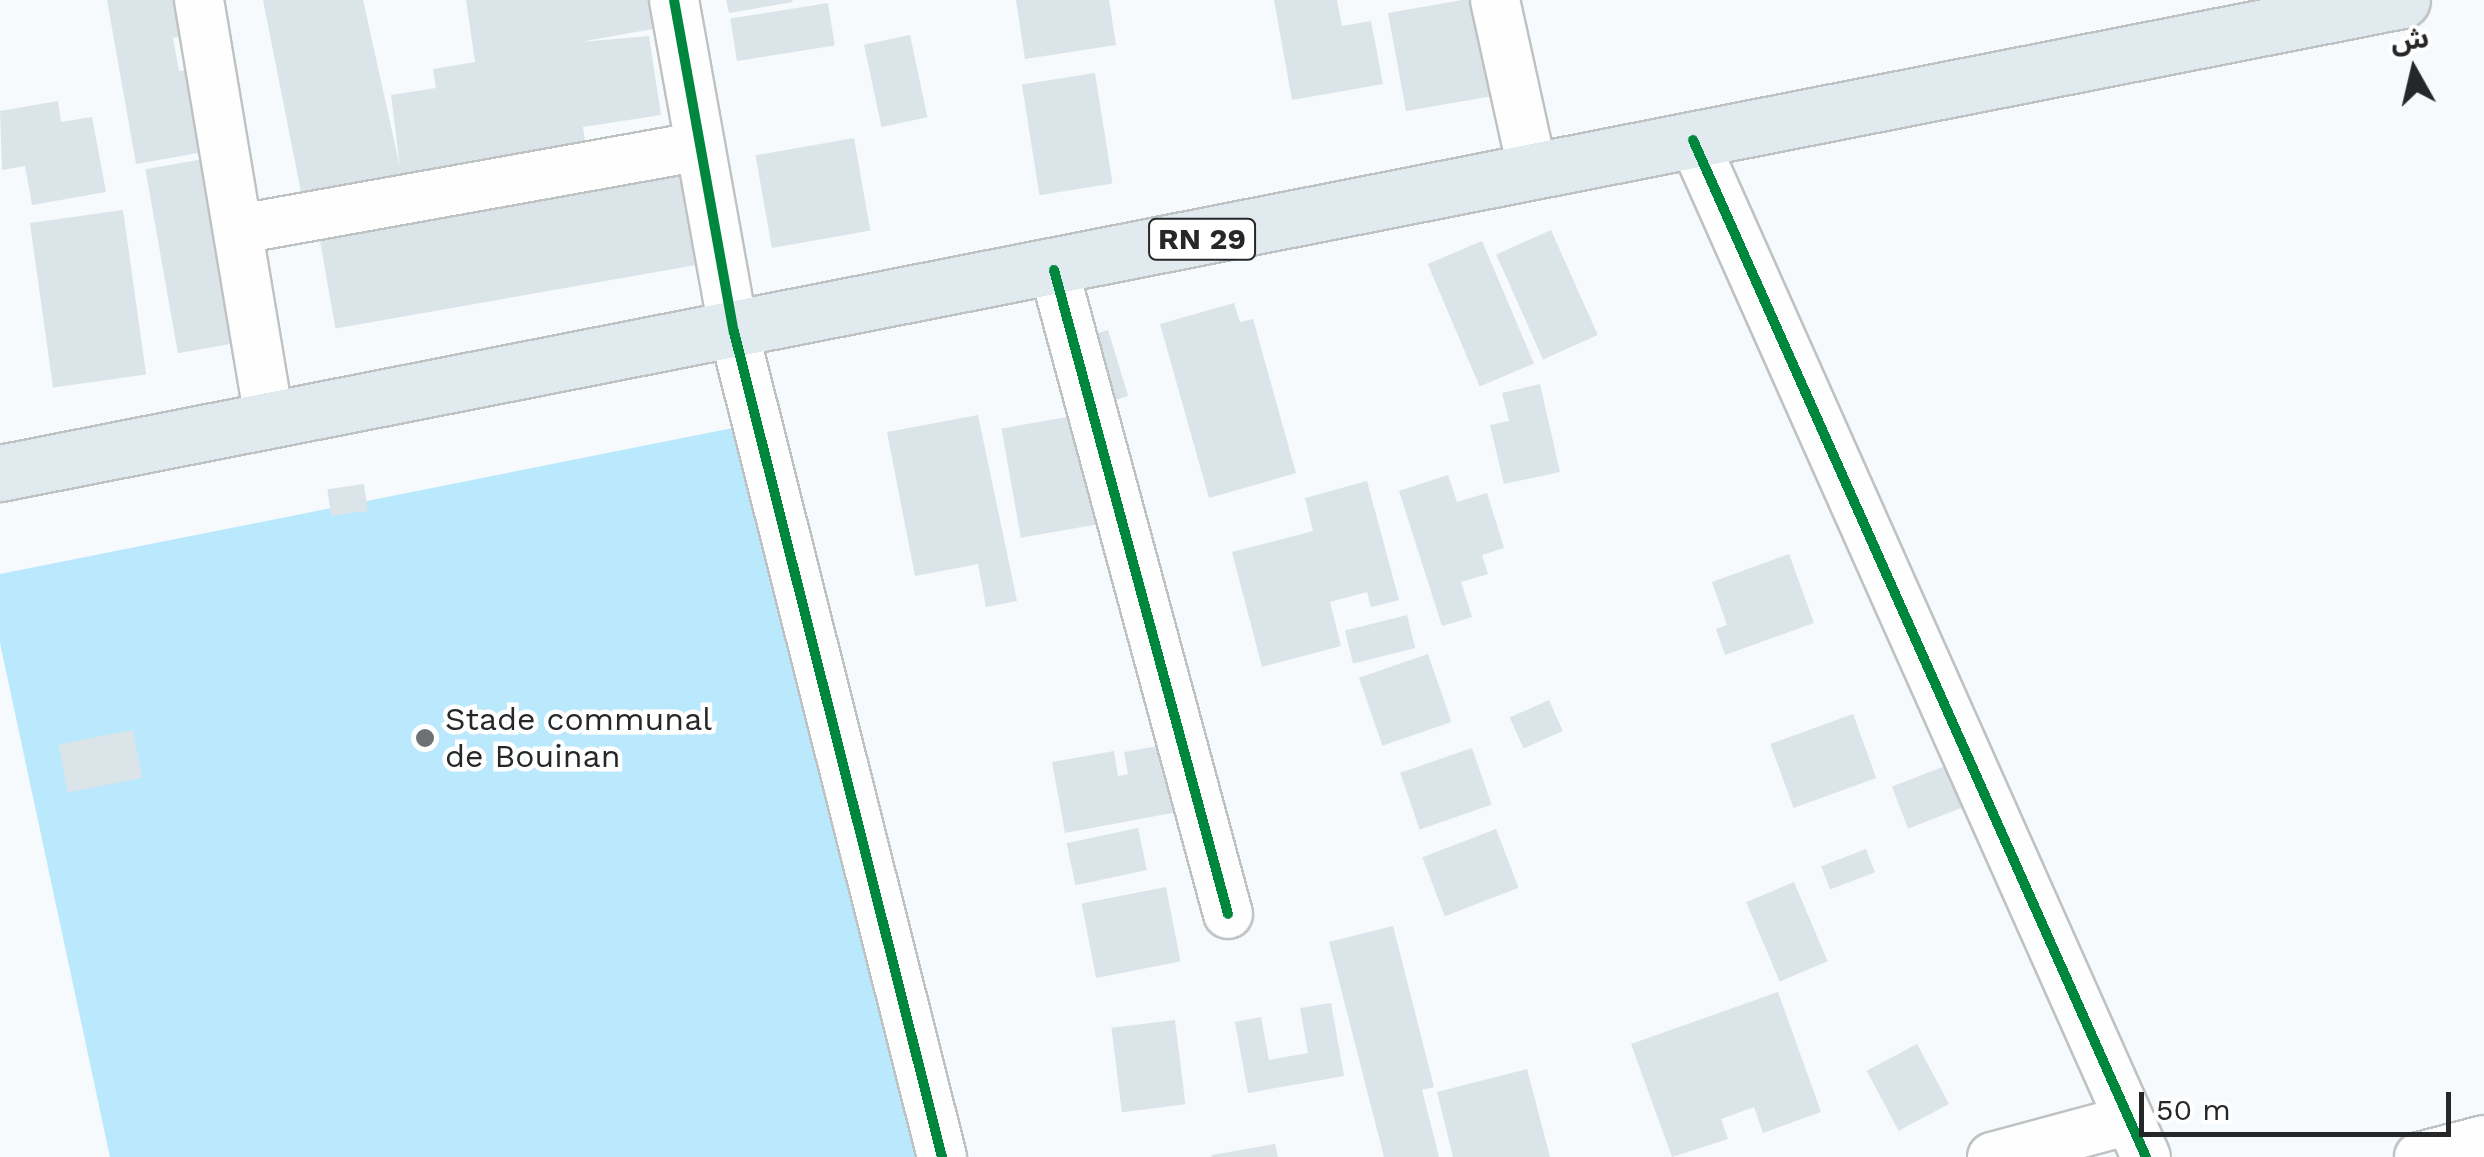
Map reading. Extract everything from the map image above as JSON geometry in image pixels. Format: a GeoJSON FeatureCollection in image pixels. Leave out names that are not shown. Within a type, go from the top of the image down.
{"type":"FeatureCollection","features":[{"type":"Feature","properties":{"kind":"main road","name":"RN 29"},"geometry":{"type":"LineString","coordinates":[[0,472],[1054,270],[1532,168],[1693,140],[2402,0]]}},
{"type":"Feature","properties":{"kind":"street"},"geometry":{"type":"LineString","coordinates":[[674,0],[734,332],[942,1157]]}},
{"type":"Feature","properties":{"kind":"street"},"geometry":{"type":"LineString","coordinates":[[1496,0],[1532,168]]}},
{"type":"Feature","properties":{"kind":"street"},"geometry":{"type":"LineString","coordinates":[[213,3],[240,229],[270,423]]}},
{"type":"Feature","properties":{"kind":"street"},"geometry":{"type":"LineString","coordinates":[[1693,140],[2137,1139],[1992,1157]]}},
{"type":"Feature","properties":{"kind":"street"},"geometry":{"type":"LineString","coordinates":[[240,229],[700,146]]}},
{"type":"Feature","properties":{"kind":"street"},"geometry":{"type":"LineString","coordinates":[[1054,270],[1228,914]]}},
{"type":"Feature","properties":{"kind":"street"},"geometry":{"type":"LineString","coordinates":[[2420,1157],[2484,1140]]}},
{"type":"Feature","properties":{"kind":"shaded area","name":"Stade communal de Bouinan"},"geometry":{"type":"Polygon","coordinates":[[[753,424],[932,1157],[110,1157],[0,643],[0,574],[753,424]]]}},
{"type":"Feature","properties":{"kind":"building"},"geometry":{"type":"Polygon","coordinates":[[[107,0],[200,0],[205,32],[173,38],[179,71],[204,67],[232,147],[136,164],[107,0]]]}},
{"type":"Feature","properties":{"kind":"building"},"geometry":{"type":"Polygon","coordinates":[[[263,0],[363,0],[400,167],[391,95],[436,88],[433,69],[475,62],[466,0],[660,0],[664,27],[580,42],[649,36],[661,115],[583,127],[585,142],[301,192],[263,0]]]}},
{"type":"Feature","properties":{"kind":"building"},"geometry":{"type":"Polygon","coordinates":[[[726,0],[792,0],[793,2],[729,13],[726,0]]]}},
{"type":"Feature","properties":{"kind":"building"},"geometry":{"type":"Polygon","coordinates":[[[1016,0],[1109,0],[1116,45],[1025,59],[1016,0]]]}},
{"type":"Feature","properties":{"kind":"building"},"geometry":{"type":"Polygon","coordinates":[[[1274,0],[1337,0],[1342,26],[1371,21],[1383,84],[1292,100],[1274,0]]]}},
{"type":"Feature","properties":{"kind":"building"},"geometry":{"type":"Polygon","coordinates":[[[1482,0],[1499,95],[1406,111],[1388,13],[1482,0]]]}},
{"type":"Feature","properties":{"kind":"building"},"geometry":{"type":"Polygon","coordinates":[[[828,3],[835,45],[737,61],[730,18],[828,3]]]}},
{"type":"Feature","properties":{"kind":"building"},"geometry":{"type":"Polygon","coordinates":[[[910,35],[927,117],[881,127],[864,45],[910,35]]]}},
{"type":"Feature","properties":{"kind":"building"},"geometry":{"type":"Polygon","coordinates":[[[1095,73],[1113,184],[1039,195],[1022,85],[1095,73]]]}},
{"type":"Feature","properties":{"kind":"building"},"geometry":{"type":"Polygon","coordinates":[[[58,101],[61,122],[92,117],[106,192],[32,205],[25,166],[2,170],[0,111],[58,101]]]}},
{"type":"Feature","properties":{"kind":"building"},"geometry":{"type":"Polygon","coordinates":[[[854,138],[870,231],[772,248],[756,155],[854,138]]]}},
{"type":"Feature","properties":{"kind":"building"},"geometry":{"type":"Polygon","coordinates":[[[237,153],[269,337],[178,353],[145,169],[237,153]]]}},
{"type":"Feature","properties":{"kind":"building"},"geometry":{"type":"Polygon","coordinates":[[[681,163],[699,264],[335,329],[318,227],[681,163]]]}},
{"type":"Feature","properties":{"kind":"building"},"geometry":{"type":"Polygon","coordinates":[[[123,210],[146,374],[53,387],[30,223],[123,210]]]}},
{"type":"Feature","properties":{"kind":"building"},"geometry":{"type":"Polygon","coordinates":[[[1551,230],[1598,335],[1543,359],[1496,254],[1551,230]]]}},
{"type":"Feature","properties":{"kind":"building"},"geometry":{"type":"Polygon","coordinates":[[[1482,241],[1534,363],[1480,386],[1428,264],[1482,241]]]}},
{"type":"Feature","properties":{"kind":"building"},"geometry":{"type":"Polygon","coordinates":[[[1234,303],[1240,322],[1253,319],[1296,473],[1209,498],[1160,324],[1234,303]]]}},
{"type":"Feature","properties":{"kind":"building"},"geometry":{"type":"Polygon","coordinates":[[[1108,330],[1128,396],[1088,408],[1068,342],[1108,330]]]}},
{"type":"Feature","properties":{"kind":"building"},"geometry":{"type":"Polygon","coordinates":[[[1540,384],[1560,472],[1504,484],[1490,425],[1509,421],[1502,393],[1540,384]]]}},
{"type":"Feature","properties":{"kind":"building"},"geometry":{"type":"Polygon","coordinates":[[[1101,411],[1120,520],[1021,538],[1002,429],[1101,411]]]}},
{"type":"Feature","properties":{"kind":"building"},"geometry":{"type":"Polygon","coordinates":[[[978,415],[1017,601],[986,607],[978,564],[915,576],[887,432],[978,415]]]}},
{"type":"Feature","properties":{"kind":"building"},"geometry":{"type":"Polygon","coordinates":[[[1448,475],[1457,502],[1487,493],[1504,548],[1482,555],[1488,574],[1461,582],[1472,617],[1442,626],[1399,491],[1448,475]]]}},
{"type":"Feature","properties":{"kind":"building"},"geometry":{"type":"Polygon","coordinates":[[[1367,481],[1399,600],[1371,607],[1367,592],[1330,602],[1341,646],[1262,667],[1232,552],[1313,531],[1305,498],[1367,481]]]}},
{"type":"Feature","properties":{"kind":"building"},"geometry":{"type":"Polygon","coordinates":[[[364,484],[368,511],[331,516],[327,489],[364,484]]]}},
{"type":"Feature","properties":{"kind":"building"},"geometry":{"type":"Polygon","coordinates":[[[1789,554],[1814,623],[1725,655],[1716,629],[1727,625],[1712,582],[1789,554]]]}},
{"type":"Feature","properties":{"kind":"building"},"geometry":{"type":"Polygon","coordinates":[[[1407,615],[1415,648],[1353,663],[1345,630],[1407,615]]]}},
{"type":"Feature","properties":{"kind":"building"},"geometry":{"type":"Polygon","coordinates":[[[1428,654],[1451,722],[1382,746],[1359,678],[1428,654]]]}},
{"type":"Feature","properties":{"kind":"building"},"geometry":{"type":"Polygon","coordinates":[[[1549,700],[1563,731],[1524,749],[1510,717],[1549,700]]]}},
{"type":"Feature","properties":{"kind":"building"},"geometry":{"type":"Polygon","coordinates":[[[1853,714],[1876,778],[1794,808],[1770,744],[1853,714]]]}},
{"type":"Feature","properties":{"kind":"building"},"geometry":{"type":"Polygon","coordinates":[[[133,730],[142,778],[68,793],[58,745],[133,730]]]}},
{"type":"Feature","properties":{"kind":"building"},"geometry":{"type":"Polygon","coordinates":[[[1192,740],[1204,807],[1065,833],[1052,762],[1114,751],[1118,776],[1128,774],[1124,752],[1192,740]]]}},
{"type":"Feature","properties":{"kind":"building"},"geometry":{"type":"Polygon","coordinates":[[[1472,748],[1492,805],[1420,829],[1400,773],[1472,748]]]}},
{"type":"Feature","properties":{"kind":"building"},"geometry":{"type":"Polygon","coordinates":[[[1961,760],[1977,802],[1908,829],[1892,787],[1961,760]]]}},
{"type":"Feature","properties":{"kind":"building"},"geometry":{"type":"Polygon","coordinates":[[[1138,828],[1147,870],[1076,885],[1067,843],[1138,828]]]}},
{"type":"Feature","properties":{"kind":"building"},"geometry":{"type":"Polygon","coordinates":[[[1496,829],[1519,888],[1445,916],[1422,857],[1496,829]]]}},
{"type":"Feature","properties":{"kind":"building"},"geometry":{"type":"Polygon","coordinates":[[[1866,849],[1875,872],[1830,890],[1821,866],[1866,849]]]}},
{"type":"Feature","properties":{"kind":"building"},"geometry":{"type":"Polygon","coordinates":[[[1794,882],[1828,961],[1780,981],[1746,902],[1794,882]]]}},
{"type":"Feature","properties":{"kind":"building"},"geometry":{"type":"Polygon","coordinates":[[[1166,887],[1181,962],[1096,978],[1082,903],[1166,887]]]}},
{"type":"Feature","properties":{"kind":"building"},"geometry":{"type":"Polygon","coordinates":[[[1393,926],[1434,1087],[1422,1090],[1439,1157],[1384,1157],[1329,942],[1393,926]]]}},
{"type":"Feature","properties":{"kind":"building"},"geometry":{"type":"Polygon","coordinates":[[[1778,992],[1821,1112],[1763,1133],[1754,1107],[1721,1119],[1728,1139],[1672,1157],[1631,1044],[1778,992]]]}},
{"type":"Feature","properties":{"kind":"building"},"geometry":{"type":"Polygon","coordinates":[[[1331,1003],[1344,1076],[1248,1093],[1235,1022],[1261,1017],[1269,1060],[1308,1053],[1300,1008],[1331,1003]]]}},
{"type":"Feature","properties":{"kind":"building"},"geometry":{"type":"Polygon","coordinates":[[[1175,1020],[1185,1104],[1122,1112],[1111,1028],[1175,1020]]]}},
{"type":"Feature","properties":{"kind":"building"},"geometry":{"type":"Polygon","coordinates":[[[1917,1044],[1949,1104],[1899,1131],[1867,1071],[1917,1044]]]}},
{"type":"Feature","properties":{"kind":"building"},"geometry":{"type":"Polygon","coordinates":[[[1527,1069],[1550,1157],[1453,1157],[1437,1092],[1527,1069]]]}},
{"type":"Feature","properties":{"kind":"building"},"geometry":{"type":"Polygon","coordinates":[[[1275,1144],[1278,1157],[1212,1157],[1212,1155],[1275,1144]]]}},
{"type":"Feature","properties":{"kind":"cycle path"},"geometry":{"type":"LineString","coordinates":[[674,0],[734,332],[942,1157]]}},
{"type":"Feature","properties":{"kind":"cycle path"},"geometry":{"type":"LineString","coordinates":[[1693,140],[2146,1157]]}},
{"type":"Feature","properties":{"kind":"cycle path"},"geometry":{"type":"LineString","coordinates":[[1054,270],[1228,914]]}},
{"type":"Feature","properties":{"kind":"place","name":"Stade communal de Bouinan"},"geometry":{"type":"Point","coordinates":[425,738]}}]}
